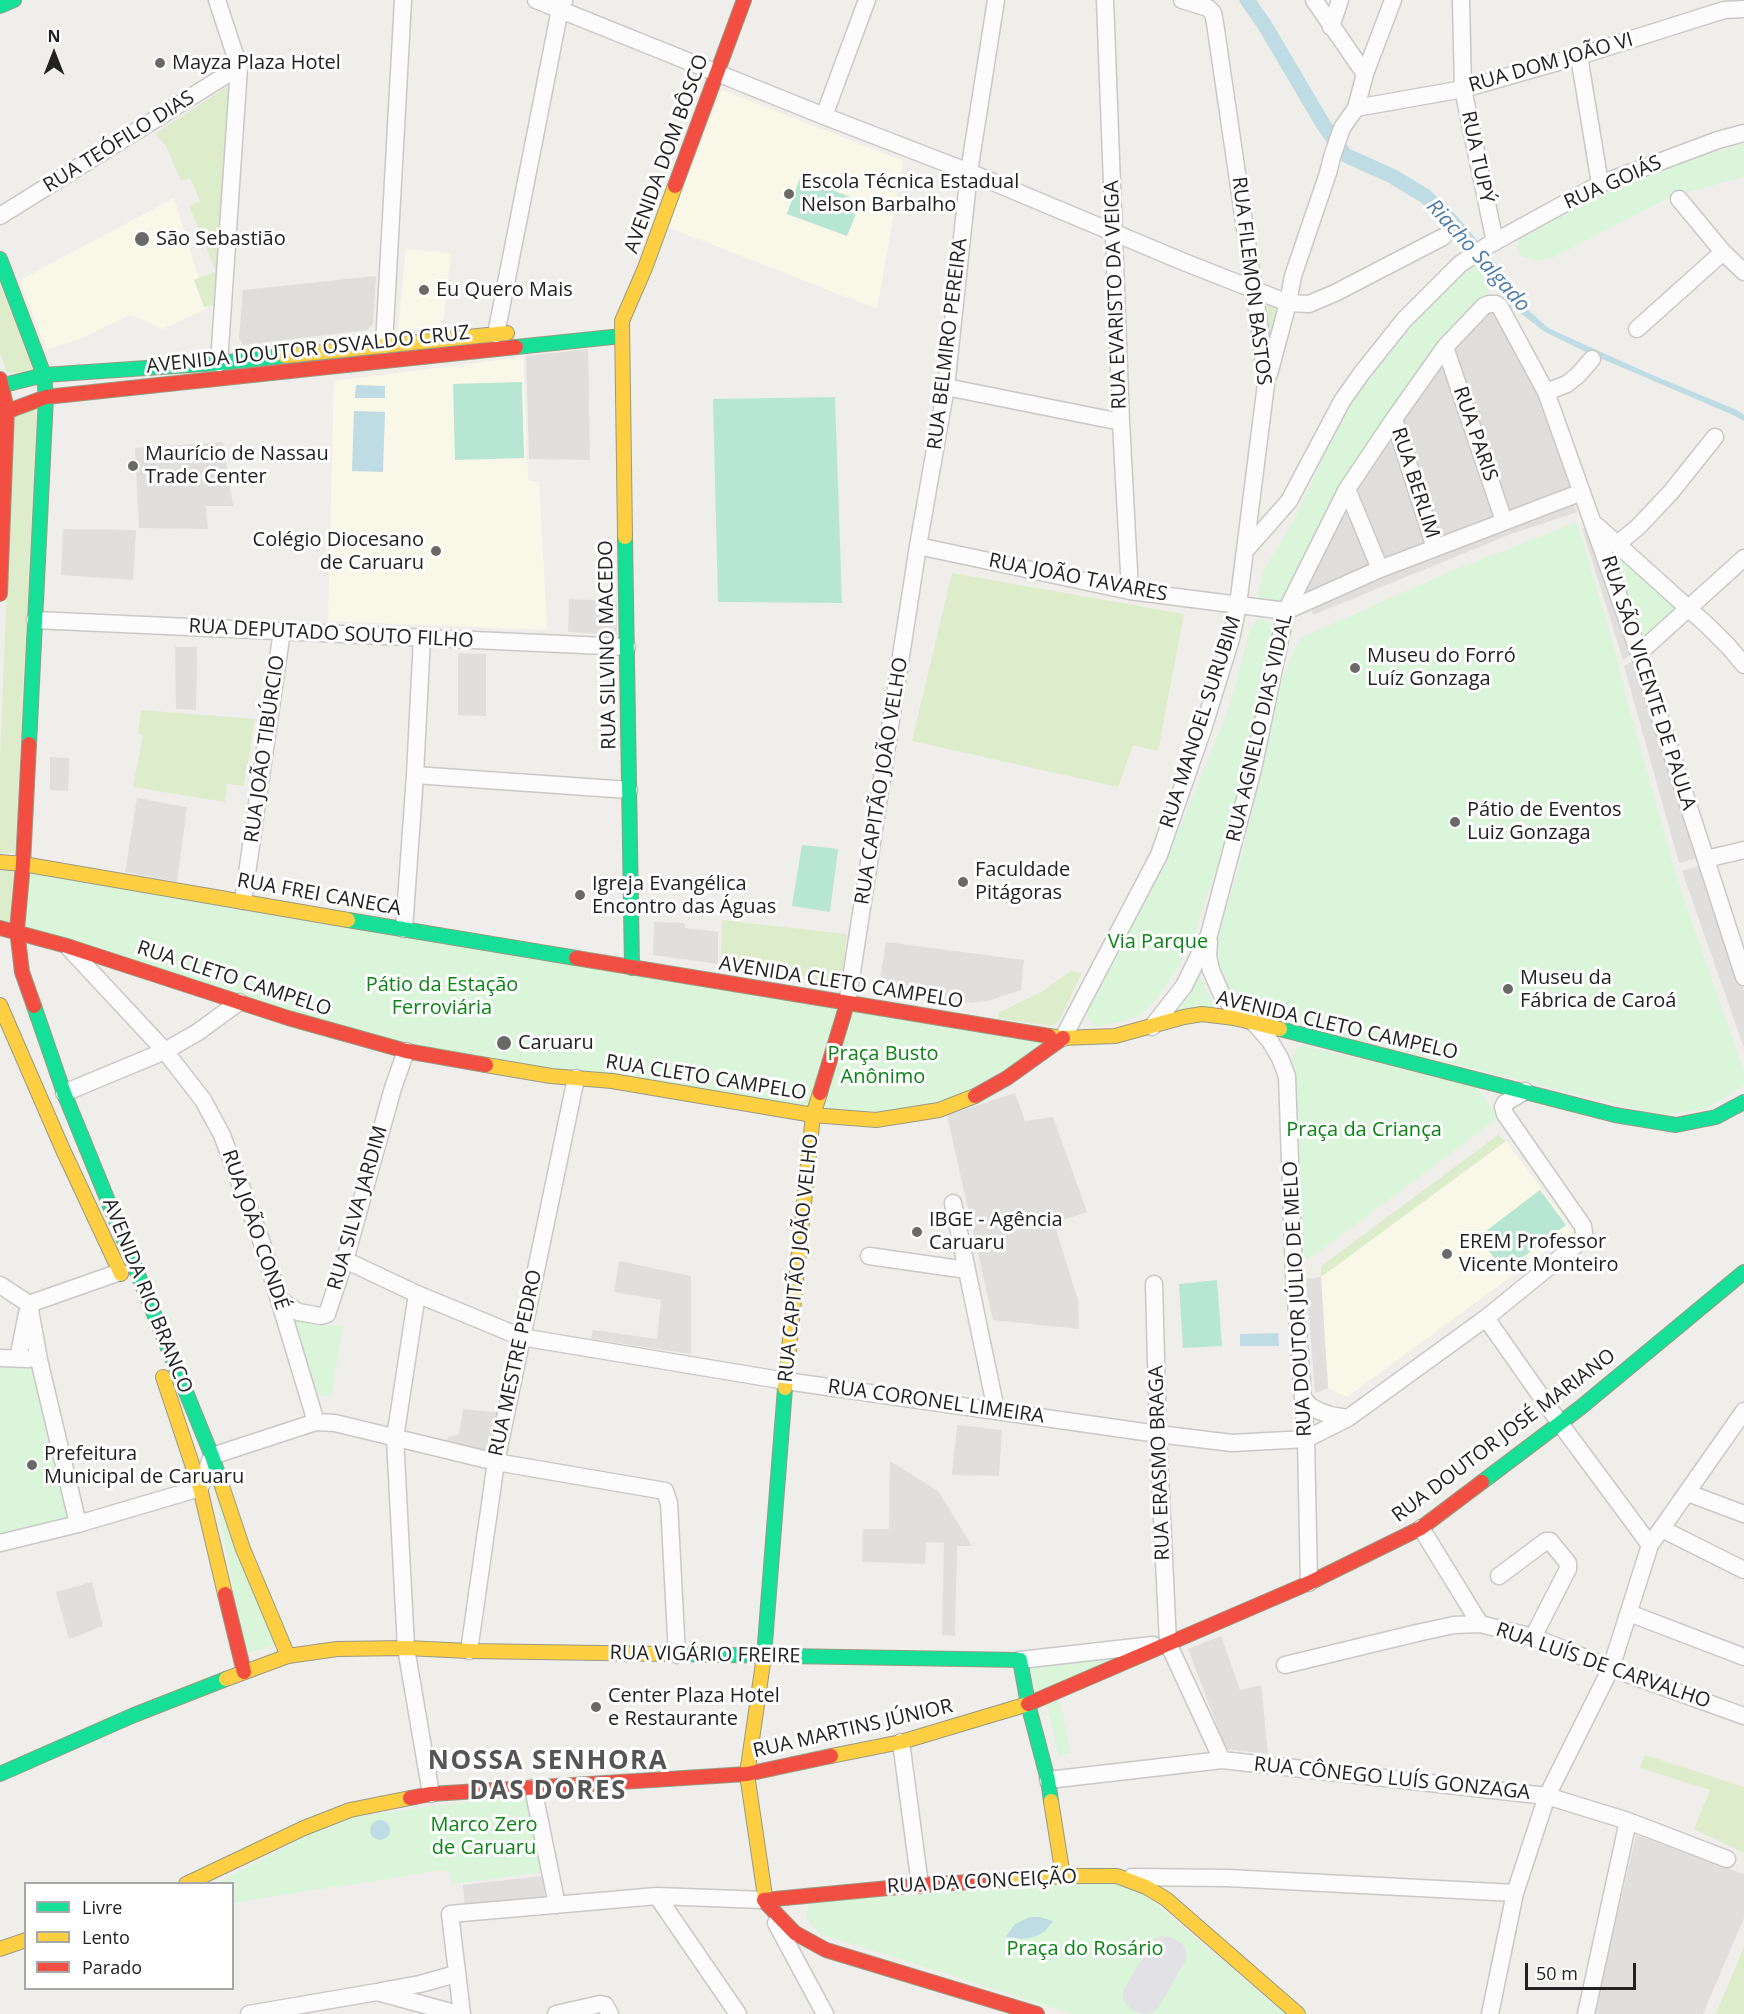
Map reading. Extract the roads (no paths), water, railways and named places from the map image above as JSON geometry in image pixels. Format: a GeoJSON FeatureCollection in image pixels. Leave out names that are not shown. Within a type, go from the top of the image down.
{"type":"FeatureCollection","features":[{"type":"Feature","properties":{"kind":"main road"},"geometry":{"type":"LineString","coordinates":[[0,6],[14,0]]}},
{"type":"Feature","properties":{"kind":"main road","name":"AVENIDA DOM BÔSCO"},"geometry":{"type":"LineString","coordinates":[[616,322],[645,268],[744,0]]}},
{"type":"Feature","properties":{"kind":"main road","name":"AVENIDA RIO BRANCO"},"geometry":{"type":"LineString","coordinates":[[0,259],[44,375],[46,397],[23,864],[17,932],[22,972],[64,1093],[212,1456],[243,1550],[288,1656]]}},
{"type":"Feature","properties":{"kind":"main road","name":"RUA SILVINO MACEDO"},"geometry":{"type":"LineString","coordinates":[[616,322],[622,336],[632,968]]}},
{"type":"Feature","properties":{"kind":"main road","name":"AVENIDA DOUTOR OSVALDO CRUZ"},"geometry":{"type":"LineString","coordinates":[[1,383],[44,375],[219,363],[519,332]]}},
{"type":"Feature","properties":{"kind":"main road","name":"AVENIDA DOUTOR OSVALDO CRUZ"},"geometry":{"type":"LineString","coordinates":[[4,412],[46,397],[622,336]]}},
{"type":"Feature","properties":{"kind":"main road"},"geometry":{"type":"LineString","coordinates":[[0,594],[4,412],[1,383]]}},
{"type":"Feature","properties":{"kind":"main road","name":"RUA FREI CANECA"},"geometry":{"type":"LineString","coordinates":[[0,862],[23,864],[632,968]]}},
{"type":"Feature","properties":{"kind":"main road","name":"RUA CLETO CAMPELO"},"geometry":{"type":"LineString","coordinates":[[0,928],[67,946],[239,1002],[406,1052],[517,1071],[612,1081],[813,1115],[876,1119],[939,1110],[973,1097],[1007,1078],[1063,1038]]}},
{"type":"Feature","properties":{"kind":"main road","name":"AVENIDA CLETO CAMPELO"},"geometry":{"type":"LineString","coordinates":[[632,968],[1063,1038],[1115,1036],[1202,1014],[1234,1018],[1525,1090],[1616,1115],[1676,1125],[1716,1117],[1744,1102]]}},
{"type":"Feature","properties":{"kind":"main road","name":"RUA CAPITÃO JOÃO VELHO"},"geometry":{"type":"LineString","coordinates":[[765,1903],[747,1774],[764,1656],[786,1381],[813,1115],[847,1004]]}},
{"type":"Feature","properties":{"kind":"main road","name":"AVENIDA RIO BRANCO"},"geometry":{"type":"LineString","coordinates":[[0,1005],[63,1150],[129,1291]]}},
{"type":"Feature","properties":{"kind":"main road","name":"RUA DOUTOR JOSÉ MARIANO"},"geometry":{"type":"LineString","coordinates":[[1168,1643],[1309,1583],[1420,1528],[1580,1408],[1744,1272]]}},
{"type":"Feature","properties":{"kind":"main road","name":"AVENIDA RIO BRANCO"},"geometry":{"type":"LineString","coordinates":[[138,1310],[200,1488],[244,1672]]}},
{"type":"Feature","properties":{"kind":"main road","name":"RUA MARTINS JÚNIOR"},"geometry":{"type":"LineString","coordinates":[[190,1882],[304,1828],[350,1810],[431,1794],[747,1774],[901,1742],[1028,1704],[1168,1643]]}},
{"type":"Feature","properties":{"kind":"main road","name":"RUA VIGÁRIO FREIRE"},"geometry":{"type":"LineString","coordinates":[[0,1774],[134,1715],[244,1672],[288,1656],[337,1649],[406,1648],[677,1655],[1020,1659]]}},
{"type":"Feature","properties":{"kind":"main road"},"geometry":{"type":"LineString","coordinates":[[1020,1659],[1028,1704],[1048,1780],[1063,1876]]}},
{"type":"Feature","properties":{"kind":"main road","name":"RUA DA CONCEIÇÃO"},"geometry":{"type":"LineString","coordinates":[[765,1903],[920,1885],[1063,1876],[1117,1876]]}},
{"type":"Feature","properties":{"kind":"main road"},"geometry":{"type":"LineString","coordinates":[[1117,1876],[1146,1887],[1166,1899],[1298,2014]]}},
{"type":"Feature","properties":{"kind":"main road"},"geometry":{"type":"LineString","coordinates":[[765,1903],[795,1933],[826,1950],[1037,2014]]}},
{"type":"Feature","properties":{"kind":"main road"},"geometry":{"type":"LineString","coordinates":[[0,1949],[24,1941]]}},
{"type":"Feature","properties":{"kind":"main road"},"geometry":{"type":"LineString","coordinates":[[983,2014],[989,1998]]}},
{"type":"Feature","properties":{"kind":"street"},"geometry":{"type":"LineString","coordinates":[[217,0],[239,67],[219,363]]}},
{"type":"Feature","properties":{"kind":"street"},"geometry":{"type":"LineString","coordinates":[[384,345],[404,0]]}},
{"type":"Feature","properties":{"kind":"street"},"geometry":{"type":"LineString","coordinates":[[536,0],[562,4],[718,73],[969,172],[1288,303],[1309,304],[1335,293],[1443,237]]}},
{"type":"Feature","properties":{"kind":"street"},"geometry":{"type":"LineString","coordinates":[[824,116],[867,0]]}},
{"type":"Feature","properties":{"kind":"street","name":"RUA BELMIRO PEREIRA"},"geometry":{"type":"LineString","coordinates":[[918,546],[946,387],[969,172],[996,0]]}},
{"type":"Feature","properties":{"kind":"street","name":"RUA EVARISTO DA VEIGA"},"geometry":{"type":"LineString","coordinates":[[1105,0],[1121,422],[1130,591]]}},
{"type":"Feature","properties":{"kind":"street"},"geometry":{"type":"LineString","coordinates":[[1314,0],[1365,74]]}},
{"type":"Feature","properties":{"kind":"street"},"geometry":{"type":"LineString","coordinates":[[1331,27],[1340,0]]}},
{"type":"Feature","properties":{"kind":"street"},"geometry":{"type":"LineString","coordinates":[[1266,384],[1293,276],[1332,157],[1342,128],[1356,108],[1365,74],[1393,0]]}},
{"type":"Feature","properties":{"kind":"street","name":"RUA TUPÝ"},"geometry":{"type":"LineString","coordinates":[[1461,0],[1463,89],[1491,244]]}},
{"type":"Feature","properties":{"kind":"street","name":"RUA FILEMON BASTOS"},"geometry":{"type":"LineString","coordinates":[[1189,2],[1208,8],[1213,13],[1266,384],[1238,605]]}},
{"type":"Feature","properties":{"kind":"street"},"geometry":{"type":"LineString","coordinates":[[496,334],[562,4]]}},
{"type":"Feature","properties":{"kind":"street","name":"RUA DOM JOÃO VI"},"geometry":{"type":"LineString","coordinates":[[1356,108],[1463,89],[1579,56],[1722,5],[1744,9]]}},
{"type":"Feature","properties":{"kind":"street"},"geometry":{"type":"LineString","coordinates":[[1579,56],[1600,184]]}},
{"type":"Feature","properties":{"kind":"street","name":"RUA TEÓFILO DIAS"},"geometry":{"type":"LineString","coordinates":[[0,216],[239,67]]}},
{"type":"Feature","properties":{"kind":"street","name":"RUA GOIÁS"},"geometry":{"type":"LineString","coordinates":[[1245,551],[1289,501],[1342,401],[1361,374],[1404,320],[1460,264],[1491,244],[1600,184],[1718,140],[1744,133]]}},
{"type":"Feature","properties":{"kind":"street"},"geometry":{"type":"LineString","coordinates":[[1679,199],[1723,252],[1744,272]]}},
{"type":"Feature","properties":{"kind":"street"},"geometry":{"type":"LineString","coordinates":[[1637,329],[1723,252]]}},
{"type":"Feature","properties":{"kind":"street","name":"RUA AGNELO DIAS VIDAL"},"geometry":{"type":"LineString","coordinates":[[1152,1027],[1184,986],[1209,935],[1253,769],[1286,611],[1347,489],[1445,347],[1484,306],[1496,304],[1500,308],[1546,392]]}},
{"type":"Feature","properties":{"kind":"street","name":"RUA PARIS"},"geometry":{"type":"LineString","coordinates":[[1445,347],[1504,521]]}},
{"type":"Feature","properties":{"kind":"street"},"geometry":{"type":"LineString","coordinates":[[1546,392],[1567,384],[1592,360]]}},
{"type":"Feature","properties":{"kind":"street"},"geometry":{"type":"LineString","coordinates":[[946,387],[1121,422]]}},
{"type":"Feature","properties":{"kind":"street","name":"RUA SÃO VICENTE DE PAULA"},"geometry":{"type":"LineString","coordinates":[[1546,392],[1595,524],[1639,653],[1744,977]]}},
{"type":"Feature","properties":{"kind":"street","name":"RUA BERLIM"},"geometry":{"type":"LineString","coordinates":[[1394,419],[1436,548]]}},
{"type":"Feature","properties":{"kind":"street"},"geometry":{"type":"LineString","coordinates":[[1616,545],[1638,527],[1671,492],[1715,437]]}},
{"type":"Feature","properties":{"kind":"street"},"geometry":{"type":"LineString","coordinates":[[1347,489],[1380,569]]}},
{"type":"Feature","properties":{"kind":"street"},"geometry":{"type":"LineString","coordinates":[[1286,611],[1380,569],[1582,492]]}},
{"type":"Feature","properties":{"kind":"street"},"geometry":{"type":"LineString","coordinates":[[1595,524],[1730,646],[1744,665]]}},
{"type":"Feature","properties":{"kind":"street","name":"RUA JOÃO TAVARES"},"geometry":{"type":"LineString","coordinates":[[918,546],[1130,591],[1238,605]]}},
{"type":"Feature","properties":{"kind":"street","name":"RUA CAPITÃO JOÃO VELHO"},"geometry":{"type":"LineString","coordinates":[[847,1004],[918,546]]}},
{"type":"Feature","properties":{"kind":"street"},"geometry":{"type":"LineString","coordinates":[[1639,653],[1744,558]]}},
{"type":"Feature","properties":{"kind":"street","name":"RUA MANOEL SURUBIM"},"geometry":{"type":"LineString","coordinates":[[1063,1038],[1159,855],[1204,726],[1231,639],[1238,605],[1286,611]]}},
{"type":"Feature","properties":{"kind":"street","name":"RUA DEPUTADO SOUTO FILHO"},"geometry":{"type":"LineString","coordinates":[[35,620],[627,646]]}},
{"type":"Feature","properties":{"kind":"street","name":"RUA JOÃO TIBÚRCIO"},"geometry":{"type":"LineString","coordinates":[[243,902],[282,631]]}},
{"type":"Feature","properties":{"kind":"street"},"geometry":{"type":"LineString","coordinates":[[404,929],[422,638]]}},
{"type":"Feature","properties":{"kind":"street"},"geometry":{"type":"LineString","coordinates":[[415,776],[629,790]]}},
{"type":"Feature","properties":{"kind":"street"},"geometry":{"type":"LineString","coordinates":[[1706,859],[1744,850]]}},
{"type":"Feature","properties":{"kind":"street","name":"RUA DOUTOR JÚLIO DE MELO"},"geometry":{"type":"LineString","coordinates":[[1209,935],[1208,956],[1217,985],[1229,1003],[1255,1024],[1270,1041],[1287,1076],[1294,1274],[1306,1439],[1309,1583]]}},
{"type":"Feature","properties":{"kind":"street","name":"RUA JOÃO CONDÉ"},"geometry":{"type":"LineString","coordinates":[[67,946],[165,1050],[203,1100],[222,1135],[238,1174],[279,1299],[316,1422]]}},
{"type":"Feature","properties":{"kind":"street"},"geometry":{"type":"LineString","coordinates":[[64,1093],[165,1050],[198,1032],[239,1002]]}},
{"type":"Feature","properties":{"kind":"street","name":"RUA SILVA JARDIM"},"geometry":{"type":"LineString","coordinates":[[279,1299],[298,1312],[321,1316],[327,1314],[345,1260],[393,1088],[406,1052]]}},
{"type":"Feature","properties":{"kind":"street","name":"RUA MESTRE PEDRO"},"geometry":{"type":"LineString","coordinates":[[468,1651],[496,1462],[576,1078]]}},
{"type":"Feature","properties":{"kind":"street","name":"RUA CORONEL LIMEIRA"},"geometry":{"type":"LineString","coordinates":[[345,1260],[417,1294],[521,1337],[786,1381],[1158,1434],[1232,1443],[1306,1439],[1348,1418],[1486,1318],[1575,1247],[1584,1236],[1583,1226],[1505,1114],[1503,1107],[1505,1102],[1525,1090]]}},
{"type":"Feature","properties":{"kind":"street"},"geometry":{"type":"LineString","coordinates":[[953,1203],[996,1410]]}},
{"type":"Feature","properties":{"kind":"street"},"geometry":{"type":"LineString","coordinates":[[869,1256],[967,1270]]}},
{"type":"Feature","properties":{"kind":"street"},"geometry":{"type":"LineString","coordinates":[[29,1304],[120,1272]]}},
{"type":"Feature","properties":{"kind":"street","name":"RUA ERASMO BRAGA"},"geometry":{"type":"LineString","coordinates":[[1154,1284],[1158,1434],[1168,1643]]}},
{"type":"Feature","properties":{"kind":"street"},"geometry":{"type":"LineString","coordinates":[[0,1285],[29,1304],[39,1360],[78,1524]]}},
{"type":"Feature","properties":{"kind":"street"},"geometry":{"type":"LineString","coordinates":[[417,1294],[395,1438],[406,1648],[431,1794]]}},
{"type":"Feature","properties":{"kind":"street"},"geometry":{"type":"LineString","coordinates":[[18,1359],[29,1304]]}},
{"type":"Feature","properties":{"kind":"street"},"geometry":{"type":"LineString","coordinates":[[1486,1318],[1650,1545]]}},
{"type":"Feature","properties":{"kind":"street"},"geometry":{"type":"LineString","coordinates":[[0,1358],[39,1360]]}},
{"type":"Feature","properties":{"kind":"street"},"geometry":{"type":"LineString","coordinates":[[1303,1398],[1310,1406],[1320,1411],[1348,1418]]}},
{"type":"Feature","properties":{"kind":"street"},"geometry":{"type":"LineString","coordinates":[[1490,2014],[1515,1893],[1547,1796],[1611,1668],[1650,1545],[1744,1411]]}},
{"type":"Feature","properties":{"kind":"street"},"geometry":{"type":"LineString","coordinates":[[0,1543],[78,1524],[200,1488],[212,1456],[316,1422],[335,1423],[496,1462],[665,1491],[669,1503],[677,1655]]}},
{"type":"Feature","properties":{"kind":"street"},"geometry":{"type":"LineString","coordinates":[[1688,1493],[1744,1514]]}},
{"type":"Feature","properties":{"kind":"street"},"geometry":{"type":"LineString","coordinates":[[1420,1528],[1480,1624]]}},
{"type":"Feature","properties":{"kind":"street"},"geometry":{"type":"LineString","coordinates":[[1662,1529],[1744,1570]]}},
{"type":"Feature","properties":{"kind":"street"},"geometry":{"type":"LineString","coordinates":[[1499,1576],[1545,1541],[1550,1541],[1568,1563],[1568,1569],[1533,1637]]}},
{"type":"Feature","properties":{"kind":"street"},"geometry":{"type":"LineString","coordinates":[[1629,1613],[1744,1657]]}},
{"type":"Feature","properties":{"kind":"street","name":"RUA LUÍS DE CARVALHO"},"geometry":{"type":"LineString","coordinates":[[1285,1665],[1454,1625],[1480,1624],[1533,1637],[1744,1716]]}},
{"type":"Feature","properties":{"kind":"street"},"geometry":{"type":"LineString","coordinates":[[1168,1643],[1222,1760]]}},
{"type":"Feature","properties":{"kind":"street","name":"RUA VIGÁRIO FREIRE"},"geometry":{"type":"LineString","coordinates":[[1020,1659],[1168,1643]]}},
{"type":"Feature","properties":{"kind":"street"},"geometry":{"type":"LineString","coordinates":[[901,1742],[920,1885]]}},
{"type":"Feature","properties":{"kind":"street","name":"RUA CÔNEGO LUÍS GONZAGA"},"geometry":{"type":"LineString","coordinates":[[1048,1780],[1222,1760],[1547,1796],[1628,1821],[1727,1859]]}},
{"type":"Feature","properties":{"kind":"street"},"geometry":{"type":"LineString","coordinates":[[533,1788],[557,1905]]}},
{"type":"Feature","properties":{"kind":"street"},"geometry":{"type":"LineString","coordinates":[[1586,2014],[1628,1821]]}},
{"type":"Feature","properties":{"kind":"street","name":"RUA DA CONCEIÇÃO"},"geometry":{"type":"LineString","coordinates":[[1117,1876],[1228,1878],[1515,1893]]}},
{"type":"Feature","properties":{"kind":"street"},"geometry":{"type":"LineString","coordinates":[[657,1896],[738,2014]]}},
{"type":"Feature","properties":{"kind":"street","name":"RUA DA CONCEIÇÃO"},"geometry":{"type":"LineString","coordinates":[[456,1974],[450,1914],[657,1896],[765,1903]]}},
{"type":"Feature","properties":{"kind":"street"},"geometry":{"type":"LineString","coordinates":[[765,1903],[824,2014]]}},
{"type":"Feature","properties":{"kind":"street"},"geometry":{"type":"LineString","coordinates":[[249,2014],[420,1984],[456,1974],[460,2014],[377,1992]]}},
{"type":"Feature","properties":{"kind":"street"},"geometry":{"type":"LineString","coordinates":[[559,2014],[607,2009]]}},
{"type":"Feature","properties":{"kind":"water"},"geometry":{"type":"Polygon","coordinates":[[[1505,280],[1525,307],[1548,328],[1737,410],[1744,415],[1744,421],[1545,332],[1511,306],[1497,286],[1505,280]]]}},
{"type":"Feature","properties":{"kind":"water"},"geometry":{"type":"Polygon","coordinates":[[[356,385],[385,386],[385,398],[355,398],[356,385]]]}},
{"type":"Feature","properties":{"kind":"water"},"geometry":{"type":"Polygon","coordinates":[[[354,411],[385,412],[383,472],[352,471],[354,411]]]}},
{"type":"Feature","properties":{"kind":"water"},"geometry":{"type":"Polygon","coordinates":[[[1278,1333],[1279,1346],[1240,1346],[1240,1334],[1278,1333]]]}},
{"type":"Feature","properties":{"kind":"water"},"geometry":{"type":"Polygon","coordinates":[[[380,1820],[387,1823],[390,1830],[387,1837],[380,1840],[373,1837],[370,1830],[373,1823],[380,1820]]]}},
{"type":"Feature","properties":{"kind":"water"},"geometry":{"type":"Polygon","coordinates":[[[1030,1917],[1053,1921],[1044,1932],[1036,1936],[1025,1939],[1006,1937],[1015,1924],[1030,1917]]]}},
{"type":"Feature","properties":{"kind":"waterway","name":"Riacho Salgado"},"geometry":{"type":"LineString","coordinates":[[1247,0],[1264,24],[1323,124],[1345,155],[1392,176],[1425,196],[1452,222],[1514,296]]}},
{"type":"Feature","properties":{"kind":"place","name":"Mayza Plaza Hotel"},"geometry":{"type":"Point","coordinates":[160,63]}},
{"type":"Feature","properties":{"kind":"place","name":"Escola Técnica Estadual Nelson Barbalho"},"geometry":{"type":"Point","coordinates":[789,194]}},
{"type":"Feature","properties":{"kind":"place","name":"São Sebastião"},"geometry":{"type":"Point","coordinates":[142,239]}},
{"type":"Feature","properties":{"kind":"place","name":"Eu Quero Mais"},"geometry":{"type":"Point","coordinates":[424,290]}},
{"type":"Feature","properties":{"kind":"place","name":"Maurício de Nassau Trade Center"},"geometry":{"type":"Point","coordinates":[133,466]}},
{"type":"Feature","properties":{"kind":"place","name":"Colégio Diocesano de Caruaru"},"geometry":{"type":"Point","coordinates":[436,551]}},
{"type":"Feature","properties":{"kind":"place","name":"Museu do Forró Luíz Gonzaga"},"geometry":{"type":"Point","coordinates":[1355,668]}},
{"type":"Feature","properties":{"kind":"place","name":"Pátio de Eventos Luiz Gonzaga"},"geometry":{"type":"Point","coordinates":[1455,822]}},
{"type":"Feature","properties":{"kind":"place","name":"Faculdade Pitágoras"},"geometry":{"type":"Point","coordinates":[963,882]}},
{"type":"Feature","properties":{"kind":"place","name":"Igreja Evangélica Encontro das Águas"},"geometry":{"type":"Point","coordinates":[580,895]}},
{"type":"Feature","properties":{"kind":"place","name":"Museu da Fábrica de Caroá"},"geometry":{"type":"Point","coordinates":[1508,989]}},
{"type":"Feature","properties":{"kind":"place","name":"Caruaru"},"geometry":{"type":"Point","coordinates":[504,1043]}},
{"type":"Feature","properties":{"kind":"place","name":"IBGE - Agência Caruaru"},"geometry":{"type":"Point","coordinates":[917,1232]}},
{"type":"Feature","properties":{"kind":"place","name":"EREM Professor Vicente Monteiro"},"geometry":{"type":"Point","coordinates":[1447,1254]}},
{"type":"Feature","properties":{"kind":"place","name":"Prefeitura Municipal de Caruaru"},"geometry":{"type":"Point","coordinates":[32,1465]}},
{"type":"Feature","properties":{"kind":"place","name":"Center Plaza Hotel e Restaurante"},"geometry":{"type":"Point","coordinates":[596,1707]}},
{"type":"Feature","properties":{"kind":"district","name":"NOSSA SENHORA DAS DORES"},"geometry":{"type":"Point","coordinates":[548,1777]}},
{"type":"Feature","properties":{"kind":"park label","name":"Via Parque"},"geometry":{"type":"Point","coordinates":[1158,942]}},
{"type":"Feature","properties":{"kind":"park label","name":"Pátio da Estação Ferroviária"},"geometry":{"type":"Point","coordinates":[442,996]}},
{"type":"Feature","properties":{"kind":"park label","name":"Praça Busto Anônimo"},"geometry":{"type":"Point","coordinates":[883,1066]}},
{"type":"Feature","properties":{"kind":"park label","name":"Praça da Criança"},"geometry":{"type":"Point","coordinates":[1364,1130]}},
{"type":"Feature","properties":{"kind":"park label","name":"Marco Zero de Caruaru"},"geometry":{"type":"Point","coordinates":[484,1836]}},
{"type":"Feature","properties":{"kind":"park label","name":"Praça do Rosário"},"geometry":{"type":"Point","coordinates":[1085,1949]}}]}
